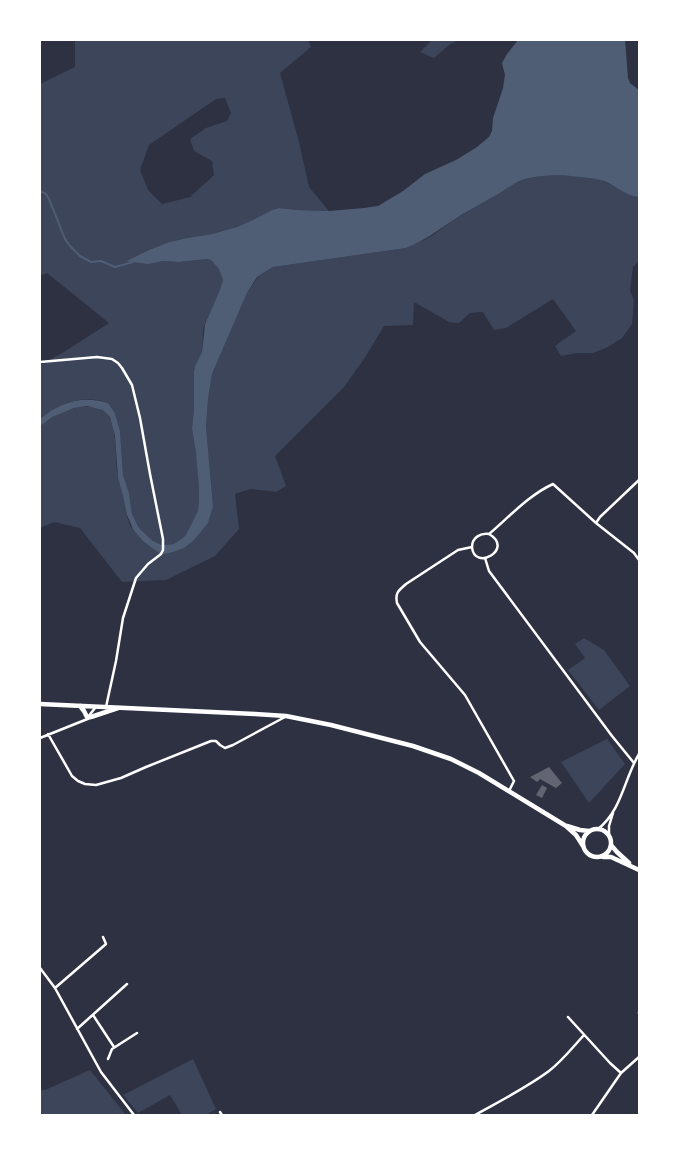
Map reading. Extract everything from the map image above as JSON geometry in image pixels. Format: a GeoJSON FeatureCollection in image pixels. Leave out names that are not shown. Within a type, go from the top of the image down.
{"type":"FeatureCollection","features":[{"type":"Feature","properties":{"kind":"main road"},"geometry":{"type":"LineString","coordinates":[[40,704],[286,716],[331,725],[427,750],[479,773],[566,826],[576,835],[591,856],[612,857],[639,870]]}},
{"type":"Feature","properties":{"kind":"main road"},"geometry":{"type":"LineString","coordinates":[[80,706],[87,718],[120,708]]}},
{"type":"Feature","properties":{"kind":"main road"},"geometry":{"type":"LineString","coordinates":[[566,826],[580,830],[598,829],[604,831],[609,836],[611,846],[632,866]]}},
{"type":"Feature","properties":{"kind":"main road"},"geometry":{"type":"LineString","coordinates":[[583,846],[584,837],[589,831]]}},
{"type":"Feature","properties":{"kind":"main road"},"geometry":{"type":"LineString","coordinates":[[601,857],[606,854],[611,846]]}},
{"type":"Feature","properties":{"kind":"street"},"geometry":{"type":"LineString","coordinates":[[40,362],[97,358],[112,359],[122,368],[132,385],[140,418],[164,544],[161,554],[148,564],[136,578],[123,618],[116,661],[101,706],[87,718],[40,738]]}},
{"type":"Feature","properties":{"kind":"street"},"geometry":{"type":"LineString","coordinates":[[596,523],[639,480]]}},
{"type":"Feature","properties":{"kind":"street"},"geometry":{"type":"LineString","coordinates":[[472,547],[478,536],[489,534],[544,488],[553,484],[596,523],[634,553],[639,560]]}},
{"type":"Feature","properties":{"kind":"street"},"geometry":{"type":"LineString","coordinates":[[472,547],[479,557],[491,557],[497,547],[495,539],[489,534]]}},
{"type":"Feature","properties":{"kind":"street"},"geometry":{"type":"LineString","coordinates":[[472,547],[458,550],[406,584],[398,590],[395,596],[396,603],[420,642],[465,695],[514,781],[509,791]]}},
{"type":"Feature","properties":{"kind":"street"},"geometry":{"type":"LineString","coordinates":[[484,558],[489,571],[634,763]]}},
{"type":"Feature","properties":{"kind":"street"},"geometry":{"type":"LineString","coordinates":[[48,734],[72,776],[85,784],[96,786],[121,778],[212,741],[216,741],[225,748],[286,716]]}},
{"type":"Feature","properties":{"kind":"street"},"geometry":{"type":"LineString","coordinates":[[609,836],[609,826],[614,812],[639,754]]}},
{"type":"Feature","properties":{"kind":"street"},"geometry":{"type":"LineString","coordinates":[[598,829],[614,812]]}},
{"type":"Feature","properties":{"kind":"street"},"geometry":{"type":"LineString","coordinates":[[55,988],[106,944],[103,937]]}},
{"type":"Feature","properties":{"kind":"street"},"geometry":{"type":"LineString","coordinates":[[40,968],[55,988],[101,1072],[134,1115]]}},
{"type":"Feature","properties":{"kind":"street"},"geometry":{"type":"LineString","coordinates":[[77,1029],[127,984]]}},
{"type":"Feature","properties":{"kind":"street"},"geometry":{"type":"LineString","coordinates":[[93,1015],[115,1047]]}},
{"type":"Feature","properties":{"kind":"street"},"geometry":{"type":"LineString","coordinates":[[568,1017],[621,1073]]}},
{"type":"Feature","properties":{"kind":"street"},"geometry":{"type":"LineString","coordinates":[[108,1059],[112,1049],[137,1033]]}},
{"type":"Feature","properties":{"kind":"street"},"geometry":{"type":"LineString","coordinates":[[475,1115],[550,1070],[584,1035]]}},
{"type":"Feature","properties":{"kind":"street"},"geometry":{"type":"LineString","coordinates":[[592,1115],[621,1073],[639,1057]]}},
{"type":"Feature","properties":{"kind":"shaded area"},"geometry":{"type":"Polygon","coordinates":[[[308,40],[311,47],[280,73],[309,187],[329,211],[279,208],[237,227],[169,242],[126,261],[179,262],[208,259],[218,268],[223,277],[221,290],[205,323],[202,350],[194,371],[192,429],[198,465],[198,512],[185,536],[174,544],[162,545],[153,541],[139,528],[132,514],[129,493],[123,475],[120,431],[115,413],[108,403],[91,399],[75,401],[58,406],[40,419],[40,365],[109,323],[47,273],[40,276],[40,84],[75,67],[75,41],[308,40]],[[225,98],[216,99],[149,145],[140,170],[148,190],[162,204],[190,197],[214,175],[212,161],[194,151],[190,139],[206,128],[227,121],[231,113],[225,98]]]}},
{"type":"Feature","properties":{"kind":"shaded area"},"geometry":{"type":"Polygon","coordinates":[[[432,40],[459,40],[450,44],[434,58],[420,52],[432,40]]]}},
{"type":"Feature","properties":{"kind":"shaded area"},"geometry":{"type":"Polygon","coordinates":[[[518,40],[625,40],[628,78],[630,83],[639,90],[639,197],[629,195],[609,183],[596,179],[560,175],[530,178],[521,180],[425,239],[406,248],[273,267],[257,277],[247,293],[212,374],[206,426],[213,506],[208,523],[193,541],[184,548],[170,553],[159,553],[143,541],[133,529],[127,515],[118,478],[115,436],[110,417],[103,410],[87,406],[74,408],[52,417],[40,426],[40,419],[63,404],[80,400],[108,403],[115,413],[120,431],[123,475],[129,493],[132,514],[139,528],[153,541],[162,545],[174,544],[185,536],[198,511],[199,500],[196,453],[192,429],[194,371],[202,352],[205,324],[223,280],[219,269],[208,259],[179,262],[163,261],[148,264],[126,261],[169,242],[237,227],[279,208],[329,211],[378,206],[403,191],[425,174],[456,160],[489,137],[503,88],[505,75],[502,63],[518,40]]]}},
{"type":"Feature","properties":{"kind":"shaded area"},"geometry":{"type":"Polygon","coordinates":[[[539,176],[573,176],[599,179],[626,193],[639,197],[639,261],[633,267],[630,290],[634,301],[632,324],[622,338],[608,347],[593,353],[561,356],[555,346],[576,331],[553,299],[506,328],[494,330],[483,312],[470,313],[459,323],[449,322],[414,302],[413,325],[384,326],[344,387],[275,456],[286,486],[276,492],[251,489],[235,494],[239,529],[215,556],[166,580],[122,582],[80,528],[54,522],[40,528],[40,426],[65,411],[83,407],[95,407],[103,410],[111,422],[115,439],[117,475],[127,516],[132,528],[170,553],[213,506],[206,426],[212,374],[247,293],[258,277],[273,267],[406,248],[432,236],[452,221],[514,184],[539,176]]]}},
{"type":"Feature","properties":{"kind":"shaded area"},"geometry":{"type":"Polygon","coordinates":[[[584,638],[604,650],[630,686],[599,710],[568,670],[585,658],[575,644],[584,638]]]}},
{"type":"Feature","properties":{"kind":"shaded area"},"geometry":{"type":"Polygon","coordinates":[[[607,739],[625,764],[589,803],[561,762],[607,739]]]}},
{"type":"Feature","properties":{"kind":"shaded area"},"geometry":{"type":"Polygon","coordinates":[[[193,1059],[216,1109],[206,1115],[182,1115],[170,1095],[138,1113],[123,1095],[193,1059]]]}},
{"type":"Feature","properties":{"kind":"shaded area"},"geometry":{"type":"Polygon","coordinates":[[[90,1070],[126,1115],[40,1115],[40,1090],[45,1090],[90,1070]]]}},
{"type":"Feature","properties":{"kind":"building"},"geometry":{"type":"Polygon","coordinates":[[[549,767],[562,783],[556,788],[540,779],[537,782],[530,777],[549,767]]]}},
{"type":"Feature","properties":{"kind":"building"},"geometry":{"type":"Polygon","coordinates":[[[542,785],[547,788],[542,798],[536,795],[542,785]]]}},
{"type":"Feature","properties":{"kind":"waterway"},"geometry":{"type":"LineString","coordinates":[[40,191],[46,194],[49,199],[65,239],[80,256],[91,262],[101,261],[115,267],[133,262]]}}]}
